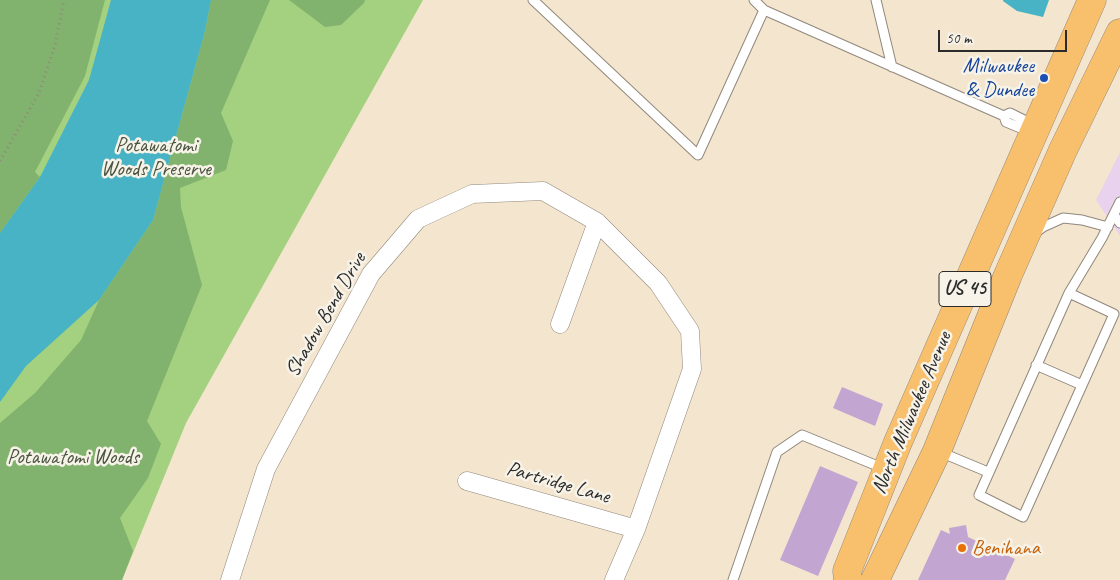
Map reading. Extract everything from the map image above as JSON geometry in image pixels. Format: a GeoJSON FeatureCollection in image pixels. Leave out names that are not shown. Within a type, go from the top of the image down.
{"type":"FeatureCollection","features":[{"type":"Feature","properties":{"kind":"main road","name":"North Milwaukee Avenue"},"geometry":{"type":"LineString","coordinates":[[848,580],[846,571],[902,433],[1032,128],[1092,0]]}},
{"type":"Feature","properties":{"kind":"main road","name":"North Milwaukee Avenue"},"geometry":{"type":"LineString","coordinates":[[875,580],[937,451],[1022,242],[1063,150],[1120,33]]}},
{"type":"Feature","properties":{"kind":"street","name":"Shadow Bend Drive"},"geometry":{"type":"LineString","coordinates":[[230,580],[266,469],[371,274],[418,219],[472,194],[544,191],[597,222],[658,283],[690,332],[692,369],[636,529],[614,580]]}},
{"type":"Feature","properties":{"kind":"street"},"geometry":{"type":"LineString","coordinates":[[560,324],[597,222]]}},
{"type":"Feature","properties":{"kind":"street","name":"Partridge Lane"},"geometry":{"type":"LineString","coordinates":[[467,482],[636,529]]}},
{"type":"Feature","properties":{"kind":"lane"},"geometry":{"type":"LineString","coordinates":[[533,0],[698,155],[764,10]]}},
{"type":"Feature","properties":{"kind":"lane"},"geometry":{"type":"LineString","coordinates":[[754,0],[764,10],[1004,116],[1010,114],[1026,121],[1032,128]]}},
{"type":"Feature","properties":{"kind":"lane"},"geometry":{"type":"LineString","coordinates":[[876,0],[892,66]]}},
{"type":"Feature","properties":{"kind":"lane"},"geometry":{"type":"LineString","coordinates":[[1069,293],[1114,314],[1023,517],[979,495],[1069,293],[1120,202]]}},
{"type":"Feature","properties":{"kind":"lane"},"geometry":{"type":"LineString","coordinates":[[1114,215],[1120,223]]}},
{"type":"Feature","properties":{"kind":"lane"},"geometry":{"type":"LineString","coordinates":[[1022,242],[1043,227],[1063,218],[1108,226]]}},
{"type":"Feature","properties":{"kind":"lane"},"geometry":{"type":"LineString","coordinates":[[1036,365],[1082,384]]}},
{"type":"Feature","properties":{"kind":"lane"},"geometry":{"type":"LineString","coordinates":[[733,580],[777,452],[802,435],[888,470]]}},
{"type":"Feature","properties":{"kind":"lane"},"geometry":{"type":"LineString","coordinates":[[937,451],[988,472]]}},
{"type":"Feature","properties":{"kind":"path"},"geometry":{"type":"LineString","coordinates":[[0,161],[38,93],[55,45],[64,0]]}},
{"type":"Feature","properties":{"kind":"shaded area"},"geometry":{"type":"Polygon","coordinates":[[[1120,152],[1120,236],[1096,200],[1120,152]]]}},
{"type":"Feature","properties":{"kind":"green space","name":"Potawatomi Woods Preserve"},"geometry":{"type":"Polygon","coordinates":[[[0,0],[423,0],[186,423],[122,580],[0,580],[0,0]]]}},
{"type":"Feature","properties":{"kind":"green space"},"geometry":{"type":"Polygon","coordinates":[[[0,0],[105,0],[85,76],[35,172],[40,177],[0,233],[0,0]]]}},
{"type":"Feature","properties":{"kind":"green space","name":"Potawatomi Woods"},"geometry":{"type":"Polygon","coordinates":[[[211,0],[270,0],[221,113],[233,141],[226,170],[180,188],[181,207],[202,285],[147,421],[161,444],[148,478],[120,518],[133,551],[122,580],[0,580],[0,423],[35,393],[81,340],[99,300],[153,220],[205,31],[211,0]]]}},
{"type":"Feature","properties":{"kind":"green space"},"geometry":{"type":"Polygon","coordinates":[[[289,0],[365,0],[341,25],[325,27],[289,0]]]}},
{"type":"Feature","properties":{"kind":"water"},"geometry":{"type":"Polygon","coordinates":[[[111,0],[211,0],[205,31],[153,220],[99,300],[26,366],[0,402],[0,233],[40,177],[89,80],[111,0]]]}},
{"type":"Feature","properties":{"kind":"water"},"geometry":{"type":"Polygon","coordinates":[[[1003,0],[1049,0],[1043,17],[1017,11],[1003,0]]]}},
{"type":"Feature","properties":{"kind":"building"},"geometry":{"type":"Polygon","coordinates":[[[842,387],[883,404],[875,426],[833,408],[842,387]]]}},
{"type":"Feature","properties":{"kind":"building"},"geometry":{"type":"Polygon","coordinates":[[[820,466],[858,482],[818,576],[780,560],[820,466]]]}},
{"type":"Feature","properties":{"kind":"building","name":"Benihana"},"geometry":{"type":"Polygon","coordinates":[[[966,525],[968,537],[1015,559],[1005,580],[918,580],[941,530],[950,534],[949,528],[966,525]]]}},
{"type":"Feature","properties":{"kind":"place","name":"Milwaukee & Dundee"},"geometry":{"type":"Point","coordinates":[1044,78]}},
{"type":"Feature","properties":{"kind":"place","name":"Benihana"},"geometry":{"type":"Point","coordinates":[962,548]}}]}
